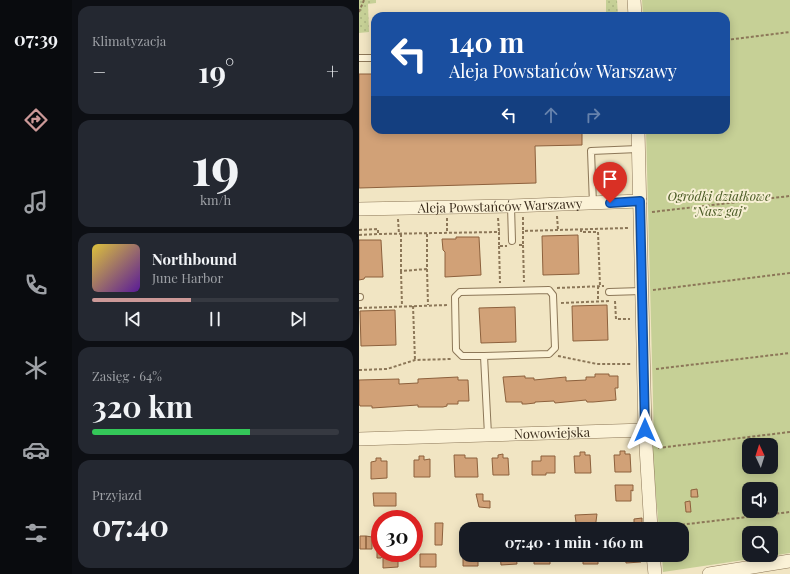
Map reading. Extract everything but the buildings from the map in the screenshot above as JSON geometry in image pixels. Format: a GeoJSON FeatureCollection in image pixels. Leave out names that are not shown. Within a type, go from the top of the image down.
{"type":"FeatureCollection","features":[{"type":"Feature","properties":{"kind":"street"},"geometry":{"type":"LineString","coordinates":[[634,0],[635,12]]}},
{"type":"Feature","properties":{"kind":"street"},"geometry":{"type":"LineString","coordinates":[[638,134],[645,370],[645,430],[651,522]]}},
{"type":"Feature","properties":{"kind":"street","name":"Aleja Powstańców Warszawy"},"geometry":{"type":"LineString","coordinates":[[359,209],[593,204],[641,207]]}},
{"type":"Feature","properties":{"kind":"street","name":"Nowowiejska"},"geometry":{"type":"LineString","coordinates":[[359,439],[645,430]]}},
{"type":"Feature","properties":{"kind":"street"},"geometry":{"type":"LineString","coordinates":[[709,574],[766,570],[790,561]]}},
{"type":"Feature","properties":{"kind":"street"},"geometry":{"type":"LineString","coordinates":[[654,562],[655,574]]}},
{"type":"Feature","properties":{"kind":"lane"},"geometry":{"type":"LineString","coordinates":[[359,58],[371,58]]}},
{"type":"Feature","properties":{"kind":"lane"},"geometry":{"type":"LineString","coordinates":[[593,204],[591,151],[638,149]]}},
{"type":"Feature","properties":{"kind":"lane"},"geometry":{"type":"LineString","coordinates":[[511,206],[511,243]]}},
{"type":"Feature","properties":{"kind":"lane"},"geometry":{"type":"LineString","coordinates":[[608,289],[642,291]]}},
{"type":"Feature","properties":{"kind":"lane"},"geometry":{"type":"LineString","coordinates":[[549,290],[553,296],[555,348],[549,354],[462,356],[456,350],[455,297],[460,292],[549,290]]}},
{"type":"Feature","properties":{"kind":"lane"},"geometry":{"type":"LineString","coordinates":[[484,356],[487,435]]}},
{"type":"Feature","properties":{"kind":"path"},"geometry":{"type":"LineString","coordinates":[[359,12],[364,0]]}},
{"type":"Feature","properties":{"kind":"path"},"geometry":{"type":"LineString","coordinates":[[730,40],[790,32]]}},
{"type":"Feature","properties":{"kind":"path"},"geometry":{"type":"LineString","coordinates":[[641,207],[790,196]]}},
{"type":"Feature","properties":{"kind":"path"},"geometry":{"type":"LineString","coordinates":[[558,223],[558,230]]}},
{"type":"Feature","properties":{"kind":"path"},"geometry":{"type":"LineString","coordinates":[[499,224],[500,291]]}},
{"type":"Feature","properties":{"kind":"path"},"geometry":{"type":"LineString","coordinates":[[523,224],[525,290]]}},
{"type":"Feature","properties":{"kind":"path"},"geometry":{"type":"LineString","coordinates":[[447,226],[447,233]]}},
{"type":"Feature","properties":{"kind":"path"},"geometry":{"type":"LineString","coordinates":[[399,227],[402,306]]}},
{"type":"Feature","properties":{"kind":"path"},"geometry":{"type":"LineString","coordinates":[[523,231],[628,228]]}},
{"type":"Feature","properties":{"kind":"path"},"geometry":{"type":"LineString","coordinates":[[359,230],[378,229],[378,234]]}},
{"type":"Feature","properties":{"kind":"path"},"geometry":{"type":"LineString","coordinates":[[581,229],[581,232],[598,232],[598,302]]}},
{"type":"Feature","properties":{"kind":"path"},"geometry":{"type":"LineString","coordinates":[[359,235],[499,232]]}},
{"type":"Feature","properties":{"kind":"path"},"geometry":{"type":"LineString","coordinates":[[427,233],[429,306]]}},
{"type":"Feature","properties":{"kind":"path"},"geometry":{"type":"LineString","coordinates":[[499,246],[511,243]]}},
{"type":"Feature","properties":{"kind":"path"},"geometry":{"type":"LineString","coordinates":[[517,246],[523,245]]}},
{"type":"Feature","properties":{"kind":"path"},"geometry":{"type":"LineString","coordinates":[[401,271],[427,269]]}},
{"type":"Feature","properties":{"kind":"path"},"geometry":{"type":"LineString","coordinates":[[642,291],[790,273]]}},
{"type":"Feature","properties":{"kind":"path"},"geometry":{"type":"LineString","coordinates":[[549,290],[557,287],[599,286],[608,289]]}},
{"type":"Feature","properties":{"kind":"path"},"geometry":{"type":"LineString","coordinates":[[553,303],[615,301],[616,319],[630,319]]}},
{"type":"Feature","properties":{"kind":"path"},"geometry":{"type":"LineString","coordinates":[[359,308],[455,304]]}},
{"type":"Feature","properties":{"kind":"path"},"geometry":{"type":"LineString","coordinates":[[413,306],[415,360]]}},
{"type":"Feature","properties":{"kind":"path"},"geometry":{"type":"LineString","coordinates":[[645,370],[790,353]]}},
{"type":"Feature","properties":{"kind":"path"},"geometry":{"type":"LineString","coordinates":[[549,354],[597,364],[623,364]]}},
{"type":"Feature","properties":{"kind":"path"},"geometry":{"type":"LineString","coordinates":[[359,370],[387,369],[415,360],[452,359],[462,356]]}},
{"type":"Feature","properties":{"kind":"path"},"geometry":{"type":"LineString","coordinates":[[646,450],[790,432]]}},
{"type":"Feature","properties":{"kind":"path"},"geometry":{"type":"LineString","coordinates":[[689,524],[790,512]]}},
{"type":"Feature","properties":{"kind":"green space"},"geometry":{"type":"Polygon","coordinates":[[[359,0],[376,0],[376,3],[368,4],[369,32],[359,33],[359,0]]]}},
{"type":"Feature","properties":{"kind":"green space"},"geometry":{"type":"Polygon","coordinates":[[[606,0],[617,0],[618,12],[606,12],[606,0]]]}},
{"type":"Feature","properties":{"kind":"green space","name":"Ogródki działkowe \"Nasz gaj\""},"geometry":{"type":"Polygon","coordinates":[[[642,0],[790,0],[790,553],[778,555],[778,526],[742,526],[742,560],[663,572],[662,562],[689,562],[689,522],[658,522],[651,440],[654,439],[646,134],[730,134],[730,12],[643,12],[642,0]]]}},
{"type":"Feature","properties":{"kind":"route"},"geometry":{"type":"LineString","coordinates":[[610,203],[640,201],[645,430]]}}]}
